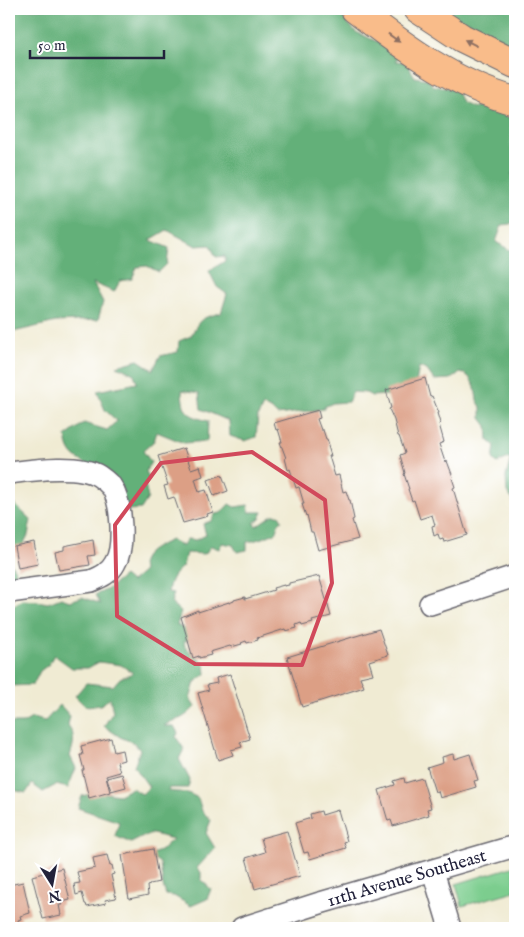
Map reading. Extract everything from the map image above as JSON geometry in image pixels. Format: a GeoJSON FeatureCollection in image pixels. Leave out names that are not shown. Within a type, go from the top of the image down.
{"type":"FeatureCollection","features":[{"type":"Feature","properties":{"kind":"highway"},"geometry":{"type":"LineString","coordinates":[[355,9],[416,54],[442,70],[495,96],[515,101]]}},
{"type":"Feature","properties":{"kind":"highway"},"geometry":{"type":"LineString","coordinates":[[418,9],[462,38],[515,64]]}},
{"type":"Feature","properties":{"kind":"street"},"geometry":{"type":"LineString","coordinates":[[9,473],[62,469],[83,470],[99,476],[111,486],[121,520],[120,553],[116,563],[101,577],[9,592]]}},
{"type":"Feature","properties":{"kind":"street"},"geometry":{"type":"LineString","coordinates":[[430,604],[515,576]]}},
{"type":"Feature","properties":{"kind":"street","name":"11th Avenue Southeast"},"geometry":{"type":"LineString","coordinates":[[242,928],[320,903],[515,846]]}},
{"type":"Feature","properties":{"kind":"street"},"geometry":{"type":"LineString","coordinates":[[433,871],[450,928]]}},
{"type":"Feature","properties":{"kind":"highlighted area"},"geometry":{"type":"Polygon","coordinates":[[[252,452],[325,500],[332,583],[302,665],[195,664],[117,616],[115,525],[161,463],[252,452]]]}},
{"type":"Feature","properties":{"kind":"green space"},"geometry":{"type":"Polygon","coordinates":[[[9,9],[319,9],[327,14],[338,12],[356,32],[380,43],[399,57],[395,61],[406,62],[415,77],[427,79],[434,86],[456,89],[462,103],[473,108],[490,107],[492,111],[502,111],[509,118],[515,117],[515,172],[511,174],[515,176],[515,221],[502,225],[496,242],[515,253],[515,512],[513,500],[507,493],[506,477],[511,457],[497,463],[493,459],[495,446],[488,440],[487,426],[481,418],[481,407],[477,400],[475,387],[469,377],[459,373],[451,379],[434,380],[427,370],[419,367],[414,393],[372,396],[366,393],[353,392],[348,402],[333,403],[324,407],[324,409],[277,415],[271,409],[263,406],[258,416],[256,437],[245,441],[230,436],[229,421],[201,409],[199,393],[182,390],[185,408],[188,412],[195,417],[208,421],[207,441],[184,443],[157,432],[154,441],[143,451],[151,462],[146,471],[149,479],[145,484],[148,498],[141,509],[128,510],[83,462],[72,454],[66,436],[84,423],[107,430],[117,421],[105,410],[97,391],[137,383],[134,374],[117,366],[138,360],[153,370],[160,356],[178,352],[179,341],[191,336],[202,320],[221,313],[227,294],[217,287],[209,271],[225,261],[225,256],[216,257],[210,245],[196,246],[167,230],[150,240],[169,248],[167,264],[159,272],[147,266],[137,267],[132,279],[120,281],[114,292],[93,283],[103,302],[98,320],[56,322],[9,333],[9,9]]]}},
{"type":"Feature","properties":{"kind":"green space"},"geometry":{"type":"Polygon","coordinates":[[[418,9],[515,9],[515,64],[418,9]]]}},
{"type":"Feature","properties":{"kind":"green space"},"geometry":{"type":"Polygon","coordinates":[[[9,495],[11,495],[13,503],[31,520],[28,535],[21,549],[9,552],[9,495]]]}},
{"type":"Feature","properties":{"kind":"green space"},"geometry":{"type":"Polygon","coordinates":[[[229,504],[235,507],[248,505],[249,512],[263,512],[254,523],[256,526],[272,515],[279,515],[282,520],[278,524],[277,532],[247,542],[247,550],[237,552],[233,545],[222,543],[219,549],[211,546],[205,554],[186,553],[183,566],[172,577],[168,592],[174,593],[171,603],[181,612],[177,625],[188,631],[194,640],[184,641],[185,647],[205,664],[206,674],[195,682],[190,699],[195,707],[188,714],[164,726],[174,726],[178,733],[176,737],[184,749],[179,759],[190,780],[188,788],[169,788],[168,791],[188,793],[198,798],[202,811],[211,820],[206,833],[215,848],[197,868],[201,872],[201,880],[211,889],[207,899],[191,906],[174,896],[166,895],[160,863],[149,855],[160,851],[173,839],[149,834],[131,843],[115,836],[119,822],[78,808],[82,796],[98,792],[119,795],[132,788],[142,794],[149,787],[134,766],[140,750],[134,743],[120,737],[104,726],[113,712],[110,698],[101,705],[85,706],[75,696],[86,683],[113,686],[120,678],[133,673],[121,665],[99,662],[88,668],[72,668],[54,655],[48,665],[40,671],[33,685],[9,686],[9,608],[22,600],[48,603],[61,598],[70,601],[82,597],[101,604],[95,595],[108,589],[124,576],[131,582],[143,572],[143,559],[149,552],[171,540],[182,546],[187,539],[196,540],[206,535],[203,524],[211,521],[215,514],[221,513],[229,504]]]}},
{"type":"Feature","properties":{"kind":"green space"},"geometry":{"type":"Polygon","coordinates":[[[9,560],[16,572],[16,582],[9,585],[9,560]]]}},
{"type":"Feature","properties":{"kind":"green space"},"geometry":{"type":"Polygon","coordinates":[[[60,705],[70,716],[68,725],[73,736],[70,756],[76,768],[68,788],[56,785],[43,792],[32,784],[26,793],[9,789],[9,723],[23,723],[32,718],[45,721],[60,705]]]}},
{"type":"Feature","properties":{"kind":"green space"},"geometry":{"type":"Polygon","coordinates":[[[515,866],[515,891],[462,906],[456,884],[515,866]]]}},
{"type":"Feature","properties":{"kind":"building"},"geometry":{"type":"Polygon","coordinates":[[[425,378],[430,397],[432,396],[439,413],[437,413],[444,442],[439,444],[445,462],[447,461],[453,477],[455,487],[453,488],[467,535],[444,542],[443,539],[440,540],[438,534],[434,536],[432,526],[435,525],[432,515],[420,519],[414,500],[412,501],[400,455],[405,453],[389,409],[391,408],[386,390],[425,378]]]}},
{"type":"Feature","properties":{"kind":"building"},"geometry":{"type":"Polygon","coordinates":[[[318,410],[320,418],[317,419],[329,445],[331,456],[329,456],[335,476],[339,475],[343,492],[346,491],[350,500],[354,519],[352,520],[358,539],[318,550],[302,504],[304,504],[299,487],[296,488],[290,469],[288,470],[280,442],[282,442],[274,423],[318,410]]]}},
{"type":"Feature","properties":{"kind":"building"},"geometry":{"type":"Polygon","coordinates":[[[184,448],[191,469],[200,466],[203,476],[195,479],[199,492],[206,490],[213,512],[207,514],[208,516],[183,523],[174,497],[168,499],[164,486],[168,485],[158,456],[184,448]]]}},
{"type":"Feature","properties":{"kind":"building"},"geometry":{"type":"Polygon","coordinates":[[[222,475],[228,491],[214,496],[208,480],[222,475]]]}},
{"type":"Feature","properties":{"kind":"building"},"geometry":{"type":"Polygon","coordinates":[[[93,540],[95,555],[88,556],[90,565],[59,570],[55,552],[64,550],[64,546],[93,540]]]}},
{"type":"Feature","properties":{"kind":"building"},"geometry":{"type":"Polygon","coordinates":[[[34,542],[38,564],[18,568],[14,546],[34,542]]]}},
{"type":"Feature","properties":{"kind":"building"},"geometry":{"type":"Polygon","coordinates":[[[319,576],[331,616],[302,626],[301,623],[296,625],[297,628],[286,631],[285,629],[257,638],[258,640],[247,643],[246,641],[242,644],[210,652],[211,655],[193,658],[181,617],[198,610],[198,612],[245,597],[245,599],[274,590],[273,588],[289,585],[289,583],[319,576]]]}},
{"type":"Feature","properties":{"kind":"building"},"geometry":{"type":"Polygon","coordinates":[[[379,629],[388,655],[369,661],[373,674],[360,677],[364,687],[302,707],[287,657],[379,629]]]}},
{"type":"Feature","properties":{"kind":"building"},"geometry":{"type":"Polygon","coordinates":[[[230,674],[250,739],[240,742],[242,747],[231,750],[233,755],[218,760],[198,693],[209,690],[207,685],[217,683],[216,678],[230,674]]]}},
{"type":"Feature","properties":{"kind":"building"},"geometry":{"type":"Polygon","coordinates":[[[111,738],[114,752],[122,750],[124,760],[117,762],[120,772],[106,776],[110,792],[89,798],[82,770],[84,770],[80,755],[83,755],[81,746],[111,738]]]}},
{"type":"Feature","properties":{"kind":"building"},"geometry":{"type":"Polygon","coordinates":[[[453,754],[454,759],[470,754],[478,780],[474,781],[476,787],[440,798],[438,791],[435,792],[427,767],[443,762],[442,757],[453,754]]]}},
{"type":"Feature","properties":{"kind":"building"},"geometry":{"type":"Polygon","coordinates":[[[122,774],[126,787],[111,791],[107,778],[122,774]]]}},
{"type":"Feature","properties":{"kind":"building"},"geometry":{"type":"Polygon","coordinates":[[[404,778],[405,783],[422,778],[431,808],[427,809],[429,815],[393,826],[391,820],[388,821],[379,790],[395,785],[394,781],[404,778]]]}},
{"type":"Feature","properties":{"kind":"building"},"geometry":{"type":"Polygon","coordinates":[[[338,810],[347,841],[344,842],[346,848],[310,859],[308,852],[304,853],[295,823],[311,818],[310,814],[321,811],[322,815],[338,810]]]}},
{"type":"Feature","properties":{"kind":"building"},"geometry":{"type":"Polygon","coordinates":[[[287,831],[300,876],[255,889],[246,858],[265,852],[261,838],[287,831]]]}},
{"type":"Feature","properties":{"kind":"building"},"geometry":{"type":"Polygon","coordinates":[[[153,849],[159,882],[147,886],[148,895],[129,899],[122,855],[153,849]]]}},
{"type":"Feature","properties":{"kind":"building"},"geometry":{"type":"Polygon","coordinates":[[[107,855],[114,874],[111,875],[116,898],[105,900],[106,903],[87,907],[82,893],[76,895],[74,884],[80,883],[77,872],[95,868],[93,858],[107,855]]]}},
{"type":"Feature","properties":{"kind":"building"},"geometry":{"type":"Polygon","coordinates":[[[62,868],[70,900],[59,905],[61,915],[43,919],[32,876],[62,868]]]}},
{"type":"Feature","properties":{"kind":"building"},"geometry":{"type":"Polygon","coordinates":[[[23,882],[30,913],[20,916],[21,919],[18,920],[20,928],[9,928],[9,885],[23,882]]]}}]}
